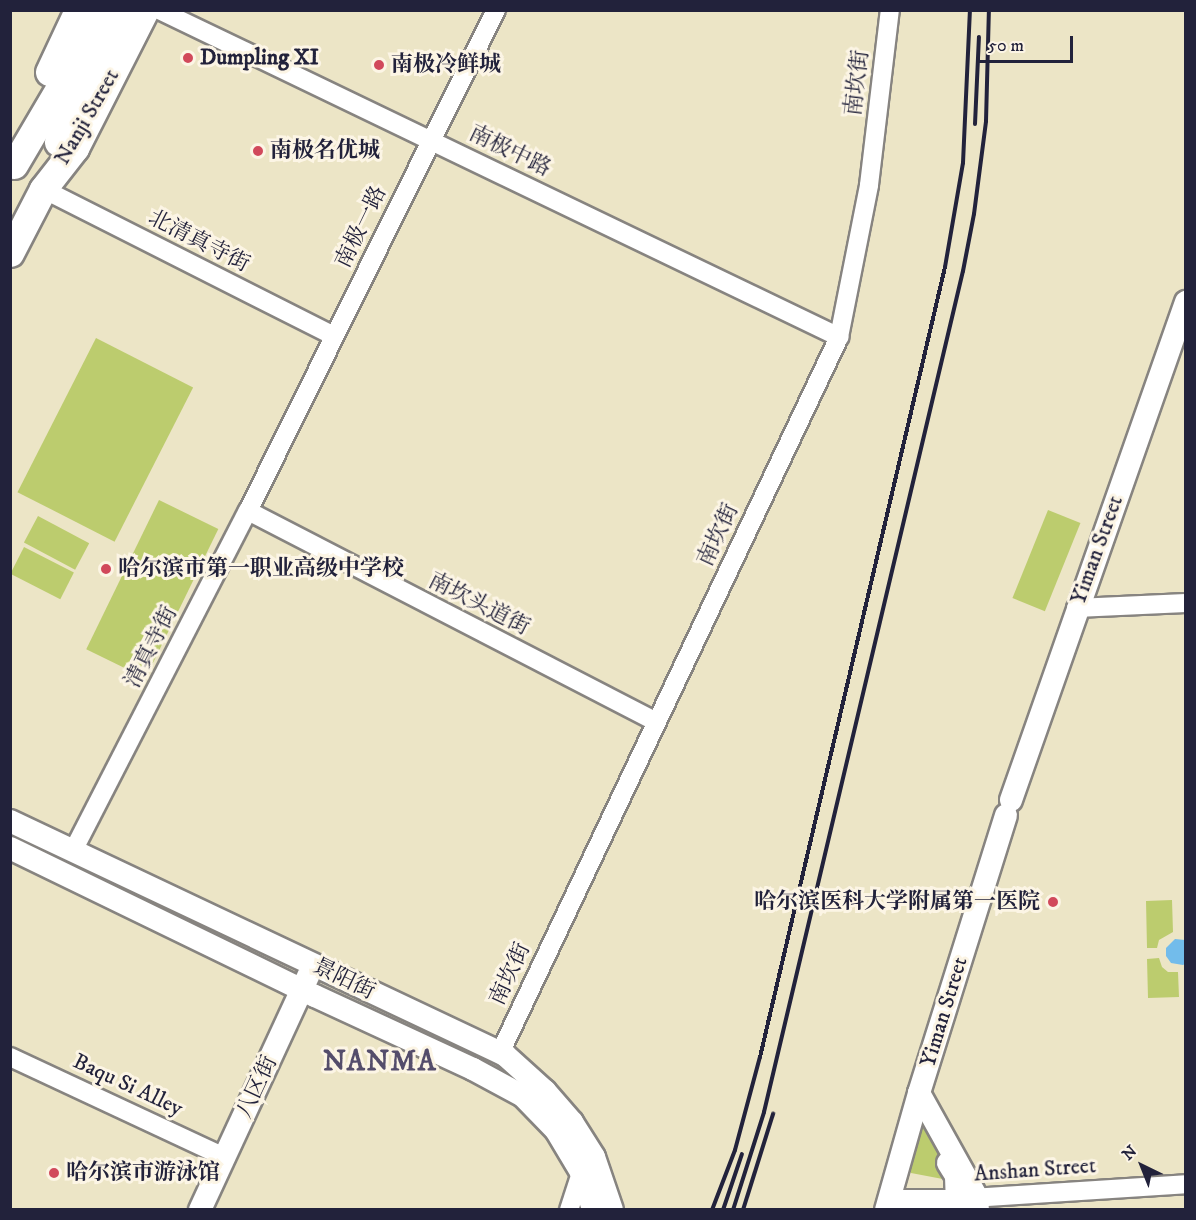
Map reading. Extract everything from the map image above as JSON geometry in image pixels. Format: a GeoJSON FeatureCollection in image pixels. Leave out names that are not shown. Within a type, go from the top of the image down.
{"type":"FeatureCollection","features":[{"type":"Feature","properties":{"kind":"highway","name":"Nanji Street"},"geometry":{"type":"LineString","coordinates":[[12,167],[36,101],[78,10]]}},
{"type":"Feature","properties":{"kind":"highway"},"geometry":{"type":"LineString","coordinates":[[43,189],[75,82],[100,10]]}},
{"type":"Feature","properties":{"kind":"highway"},"geometry":{"type":"LineString","coordinates":[[12,167],[75,82],[122,10]]}},
{"type":"Feature","properties":{"kind":"highway","name":"Nanji Street"},"geometry":{"type":"LineString","coordinates":[[10,253],[43,189],[75,148],[145,10]]}},
{"type":"Feature","properties":{"kind":"main road","name":"Yiman Street"},"geometry":{"type":"LineString","coordinates":[[887,1204],[917,1099],[1009,807],[1076,608],[1182,318]]}},
{"type":"Feature","properties":{"kind":"main road","name":"景阳街"},"geometry":{"type":"LineString","coordinates":[[10,821],[503,1054],[545,1091],[572,1122],[594,1157],[612,1209]]}},
{"type":"Feature","properties":{"kind":"main road","name":"景阳街"},"geometry":{"type":"LineString","coordinates":[[10,848],[308,993],[491,1077],[523,1096],[556,1131],[581,1172],[593,1209]]}},
{"type":"Feature","properties":{"kind":"main road","name":"八区街"},"geometry":{"type":"LineString","coordinates":[[217,1209],[320,967]]}},
{"type":"Feature","properties":{"kind":"main road","name":"八区街"},"geometry":{"type":"LineString","coordinates":[[200,1209],[308,993]]}},
{"type":"Feature","properties":{"kind":"main road"},"geometry":{"type":"LineString","coordinates":[[917,1099],[956,1176],[967,1204]]}},
{"type":"Feature","properties":{"kind":"street","name":"南极中路"},"geometry":{"type":"LineString","coordinates":[[159,10],[839,337]]}},
{"type":"Feature","properties":{"kind":"street","name":"南极一路"},"geometry":{"type":"LineString","coordinates":[[334,336],[496,10]]}},
{"type":"Feature","properties":{"kind":"street","name":"南坎街"},"geometry":{"type":"LineString","coordinates":[[503,1054],[656,722],[839,337],[869,185],[890,10]]}},
{"type":"Feature","properties":{"kind":"street","name":"北清真寺街"},"geometry":{"type":"LineString","coordinates":[[43,189],[334,336]]}},
{"type":"Feature","properties":{"kind":"street","name":"清真寺街"},"geometry":{"type":"LineString","coordinates":[[73,851],[248,511],[334,336]]}},
{"type":"Feature","properties":{"kind":"street","name":"南坎头道街"},"geometry":{"type":"LineString","coordinates":[[248,511],[656,722]]}},
{"type":"Feature","properties":{"kind":"street"},"geometry":{"type":"LineString","coordinates":[[1076,608],[1185,603]]}},
{"type":"Feature","properties":{"kind":"street","name":"Baqu Si Alley"},"geometry":{"type":"LineString","coordinates":[[10,1057],[224,1157]]}},
{"type":"Feature","properties":{"kind":"street"},"geometry":{"type":"LineString","coordinates":[[569,1209],[581,1172]]}},
{"type":"Feature","properties":{"kind":"street","name":"Anshan Street"},"geometry":{"type":"LineString","coordinates":[[887,1204],[967,1204],[1185,1184]]}},
{"type":"Feature","properties":{"kind":"green space"},"geometry":{"type":"Polygon","coordinates":[[[96,338],[193,387],[115,542],[17,492],[96,338]]]}},
{"type":"Feature","properties":{"kind":"green space"},"geometry":{"type":"Polygon","coordinates":[[[159,500],[218,529],[146,678],[86,649],[159,500]]]}},
{"type":"Feature","properties":{"kind":"green space"},"geometry":{"type":"Polygon","coordinates":[[[1048,510],[1080,523],[1045,611],[1012,598],[1048,510]]]}},
{"type":"Feature","properties":{"kind":"green space"},"geometry":{"type":"Polygon","coordinates":[[[38,516],[89,543],[75,570],[24,542],[38,516]]]}},
{"type":"Feature","properties":{"kind":"green space"},"geometry":{"type":"Polygon","coordinates":[[[24,547],[74,572],[60,599],[10,574],[24,547]]]}},
{"type":"Feature","properties":{"kind":"green space"},"geometry":{"type":"Polygon","coordinates":[[[1172,900],[1173,932],[1159,940],[1157,948],[1147,948],[1146,901],[1172,900]]]}},
{"type":"Feature","properties":{"kind":"green space"},"geometry":{"type":"Polygon","coordinates":[[[1159,958],[1162,967],[1168,972],[1178,972],[1179,997],[1148,998],[1147,959],[1159,958]]]}},
{"type":"Feature","properties":{"kind":"green space"},"geometry":{"type":"Polygon","coordinates":[[[922,1125],[952,1177],[948,1180],[911,1173],[907,1166],[915,1128],[922,1125]]]}},
{"type":"Feature","properties":{"kind":"water"},"geometry":{"type":"Polygon","coordinates":[[[1175,939],[1185,940],[1185,964],[1183,965],[1171,963],[1166,956],[1166,948],[1175,939]]]}},
{"type":"Feature","properties":{"kind":"railway"},"geometry":{"type":"LineString","coordinates":[[712,1210],[735,1150],[760,1057],[945,267],[963,163],[970,10]]}},
{"type":"Feature","properties":{"kind":"railway"},"geometry":{"type":"LineString","coordinates":[[733,1210],[764,1112],[963,271],[974,214],[986,121],[989,10]]}},
{"type":"Feature","properties":{"kind":"railway"},"geometry":{"type":"LineString","coordinates":[[975,124],[979,37]]}},
{"type":"Feature","properties":{"kind":"railway"},"geometry":{"type":"LineString","coordinates":[[743,1210],[773,1114]]}},
{"type":"Feature","properties":{"kind":"railway"},"geometry":{"type":"LineString","coordinates":[[723,1210],[742,1154]]}},
{"type":"Feature","properties":{"kind":"place","name":"Dumpling XI"},"geometry":{"type":"Point","coordinates":[188,58]}},
{"type":"Feature","properties":{"kind":"place","name":"南极冷鲜城"},"geometry":{"type":"Point","coordinates":[379,65]}},
{"type":"Feature","properties":{"kind":"place","name":"南极名优城"},"geometry":{"type":"Point","coordinates":[258,151]}},
{"type":"Feature","properties":{"kind":"place","name":"哈尔滨市第一职业高级中学校"},"geometry":{"type":"Point","coordinates":[106,569]}},
{"type":"Feature","properties":{"kind":"place","name":"哈尔滨医科大学附属第一医院"},"geometry":{"type":"Point","coordinates":[1053,902]}},
{"type":"Feature","properties":{"kind":"place","name":"哈尔滨市游泳馆"},"geometry":{"type":"Point","coordinates":[54,1173]}},
{"type":"Feature","properties":{"kind":"district","name":"NANMA"},"geometry":{"type":"Point","coordinates":[380,1062]}}]}
